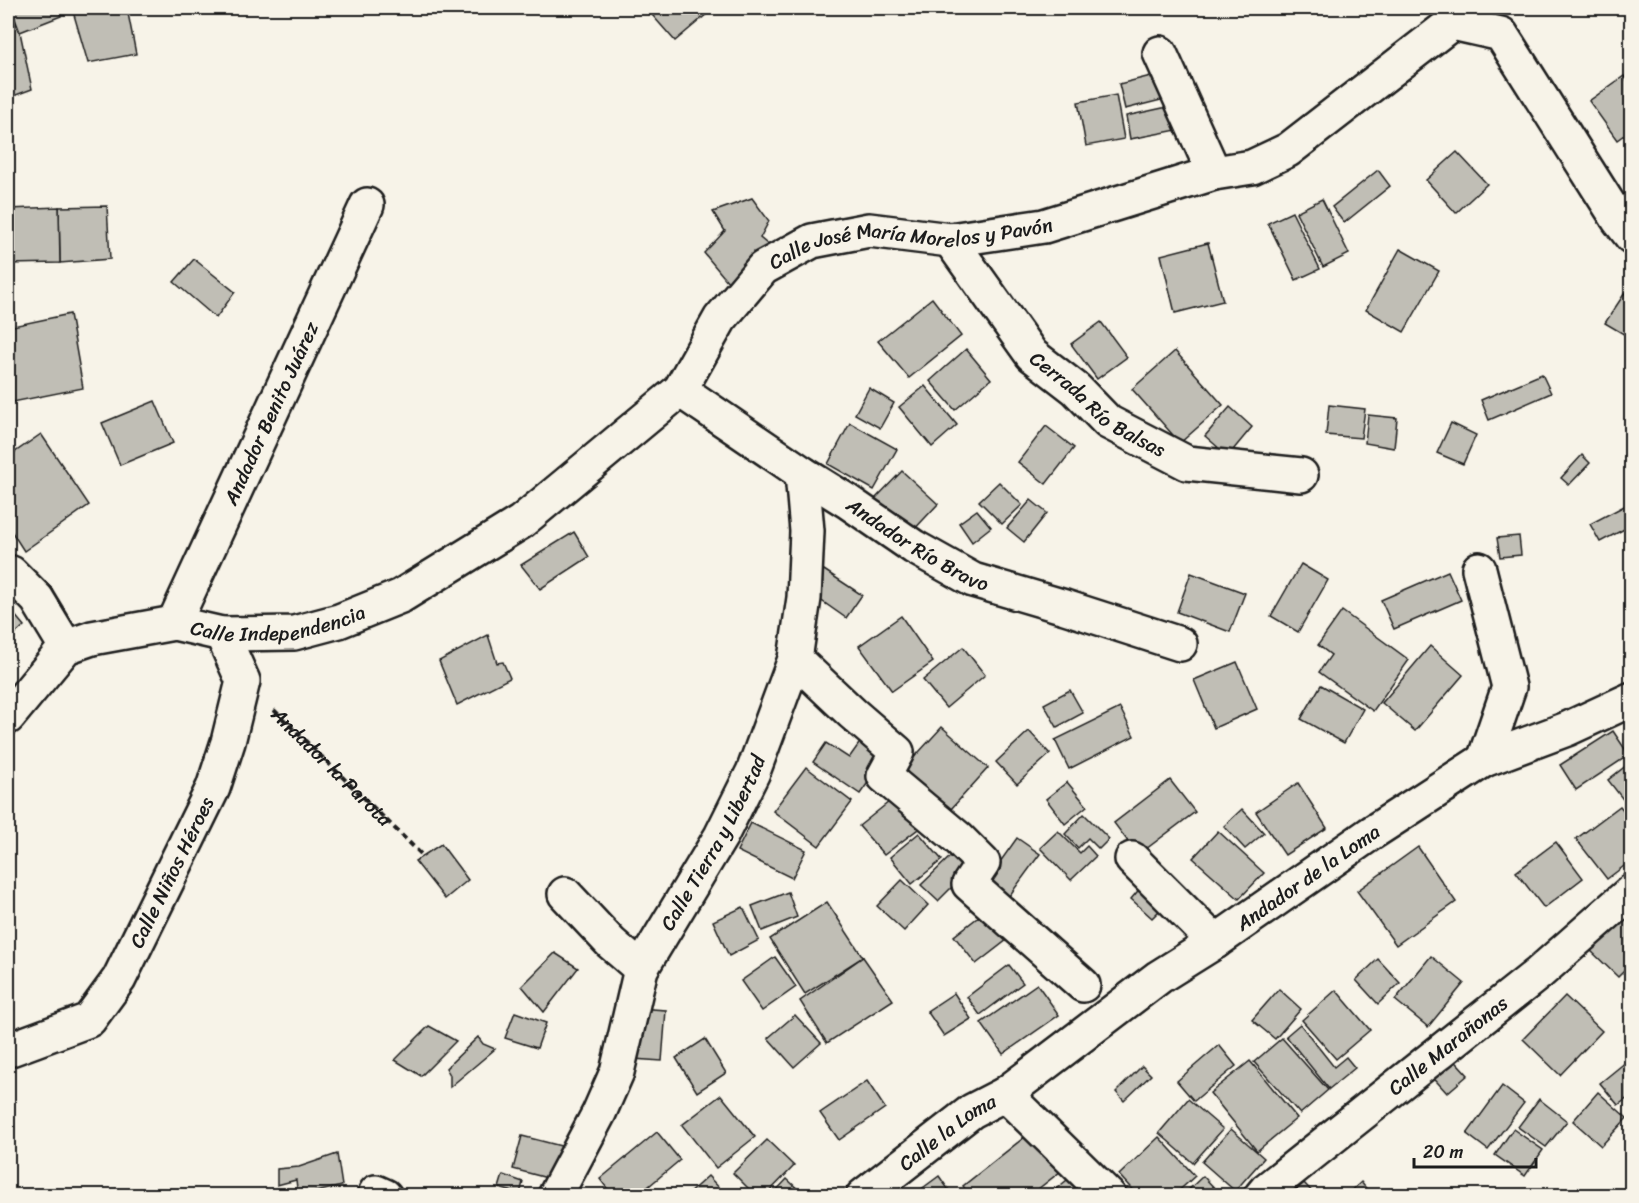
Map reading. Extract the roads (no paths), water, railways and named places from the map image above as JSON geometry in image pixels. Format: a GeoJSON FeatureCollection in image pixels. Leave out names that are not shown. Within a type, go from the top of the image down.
{"type":"FeatureCollection","features":[{"type":"Feature","properties":{"kind":"street","name":"Calle José María Morelos y Pavón"},"geometry":{"type":"LineString","coordinates":[[401,596],[521,522],[680,390],[720,319],[763,268],[812,241],[869,230],[951,240],[1044,226],[1214,173],[1252,167],[1288,150],[1452,23],[1501,34],[1632,237]]}},
{"type":"Feature","properties":{"kind":"street"},"geometry":{"type":"LineString","coordinates":[[1160,53],[1214,173]]}},
{"type":"Feature","properties":{"kind":"street","name":"Andador Benito Juárez"},"geometry":{"type":"LineString","coordinates":[[174,623],[367,205]]}},
{"type":"Feature","properties":{"kind":"street","name":"Cerrada Río Balsas"},"geometry":{"type":"LineString","coordinates":[[951,240],[1032,355],[1076,389],[1108,422],[1187,463],[1301,475]]}},
{"type":"Feature","properties":{"kind":"street","name":"Andador Río Bravo"},"geometry":{"type":"LineString","coordinates":[[680,390],[914,547],[973,580],[1065,606],[1180,644]]}},
{"type":"Feature","properties":{"kind":"street","name":"Calle Tierra y Libertad"},"geometry":{"type":"LineString","coordinates":[[555,1196],[599,1113],[617,1072],[641,969],[722,836],[753,772],[795,659],[804,598],[807,531],[802,473]]}},
{"type":"Feature","properties":{"kind":"street"},"geometry":{"type":"LineString","coordinates":[[1479,569],[1509,687],[1484,760]]}},
{"type":"Feature","properties":{"kind":"street"},"geometry":{"type":"LineString","coordinates":[[8,572],[37,599],[66,647],[8,717]]}},
{"type":"Feature","properties":{"kind":"street","name":"Calle Independencia"},"geometry":{"type":"LineString","coordinates":[[66,647],[92,638],[174,623],[222,634],[294,633],[339,621],[401,596]]}},
{"type":"Feature","properties":{"kind":"street","name":"Calle Niños Héroes"},"geometry":{"type":"LineString","coordinates":[[8,1050],[89,1020],[119,979],[213,788],[228,742],[243,681],[222,634]]}},
{"type":"Feature","properties":{"kind":"street"},"geometry":{"type":"LineString","coordinates":[[795,659],[897,752],[884,776],[958,838],[983,863],[969,884],[1083,985]]}},
{"type":"Feature","properties":{"kind":"street","name":"Andador de la Loma"},"geometry":{"type":"LineString","coordinates":[[1005,1094],[1159,977],[1215,942],[1370,834],[1484,760],[1567,729],[1632,699]]}},
{"type":"Feature","properties":{"kind":"street"},"geometry":{"type":"LineString","coordinates":[[1132,859],[1215,942]]}},
{"type":"Feature","properties":{"kind":"street","name":"Calle Marañonas"},"geometry":{"type":"LineString","coordinates":[[1262,1196],[1266,1190],[1539,973],[1632,891]]}},
{"type":"Feature","properties":{"kind":"street"},"geometry":{"type":"LineString","coordinates":[[565,894],[611,943],[641,969]]}},
{"type":"Feature","properties":{"kind":"street"},"geometry":{"type":"LineString","coordinates":[[1005,1094],[1109,1196]]}},
{"type":"Feature","properties":{"kind":"street","name":"Calle la Loma"},"geometry":{"type":"LineString","coordinates":[[863,1196],[972,1111],[1005,1094]]}}]}
